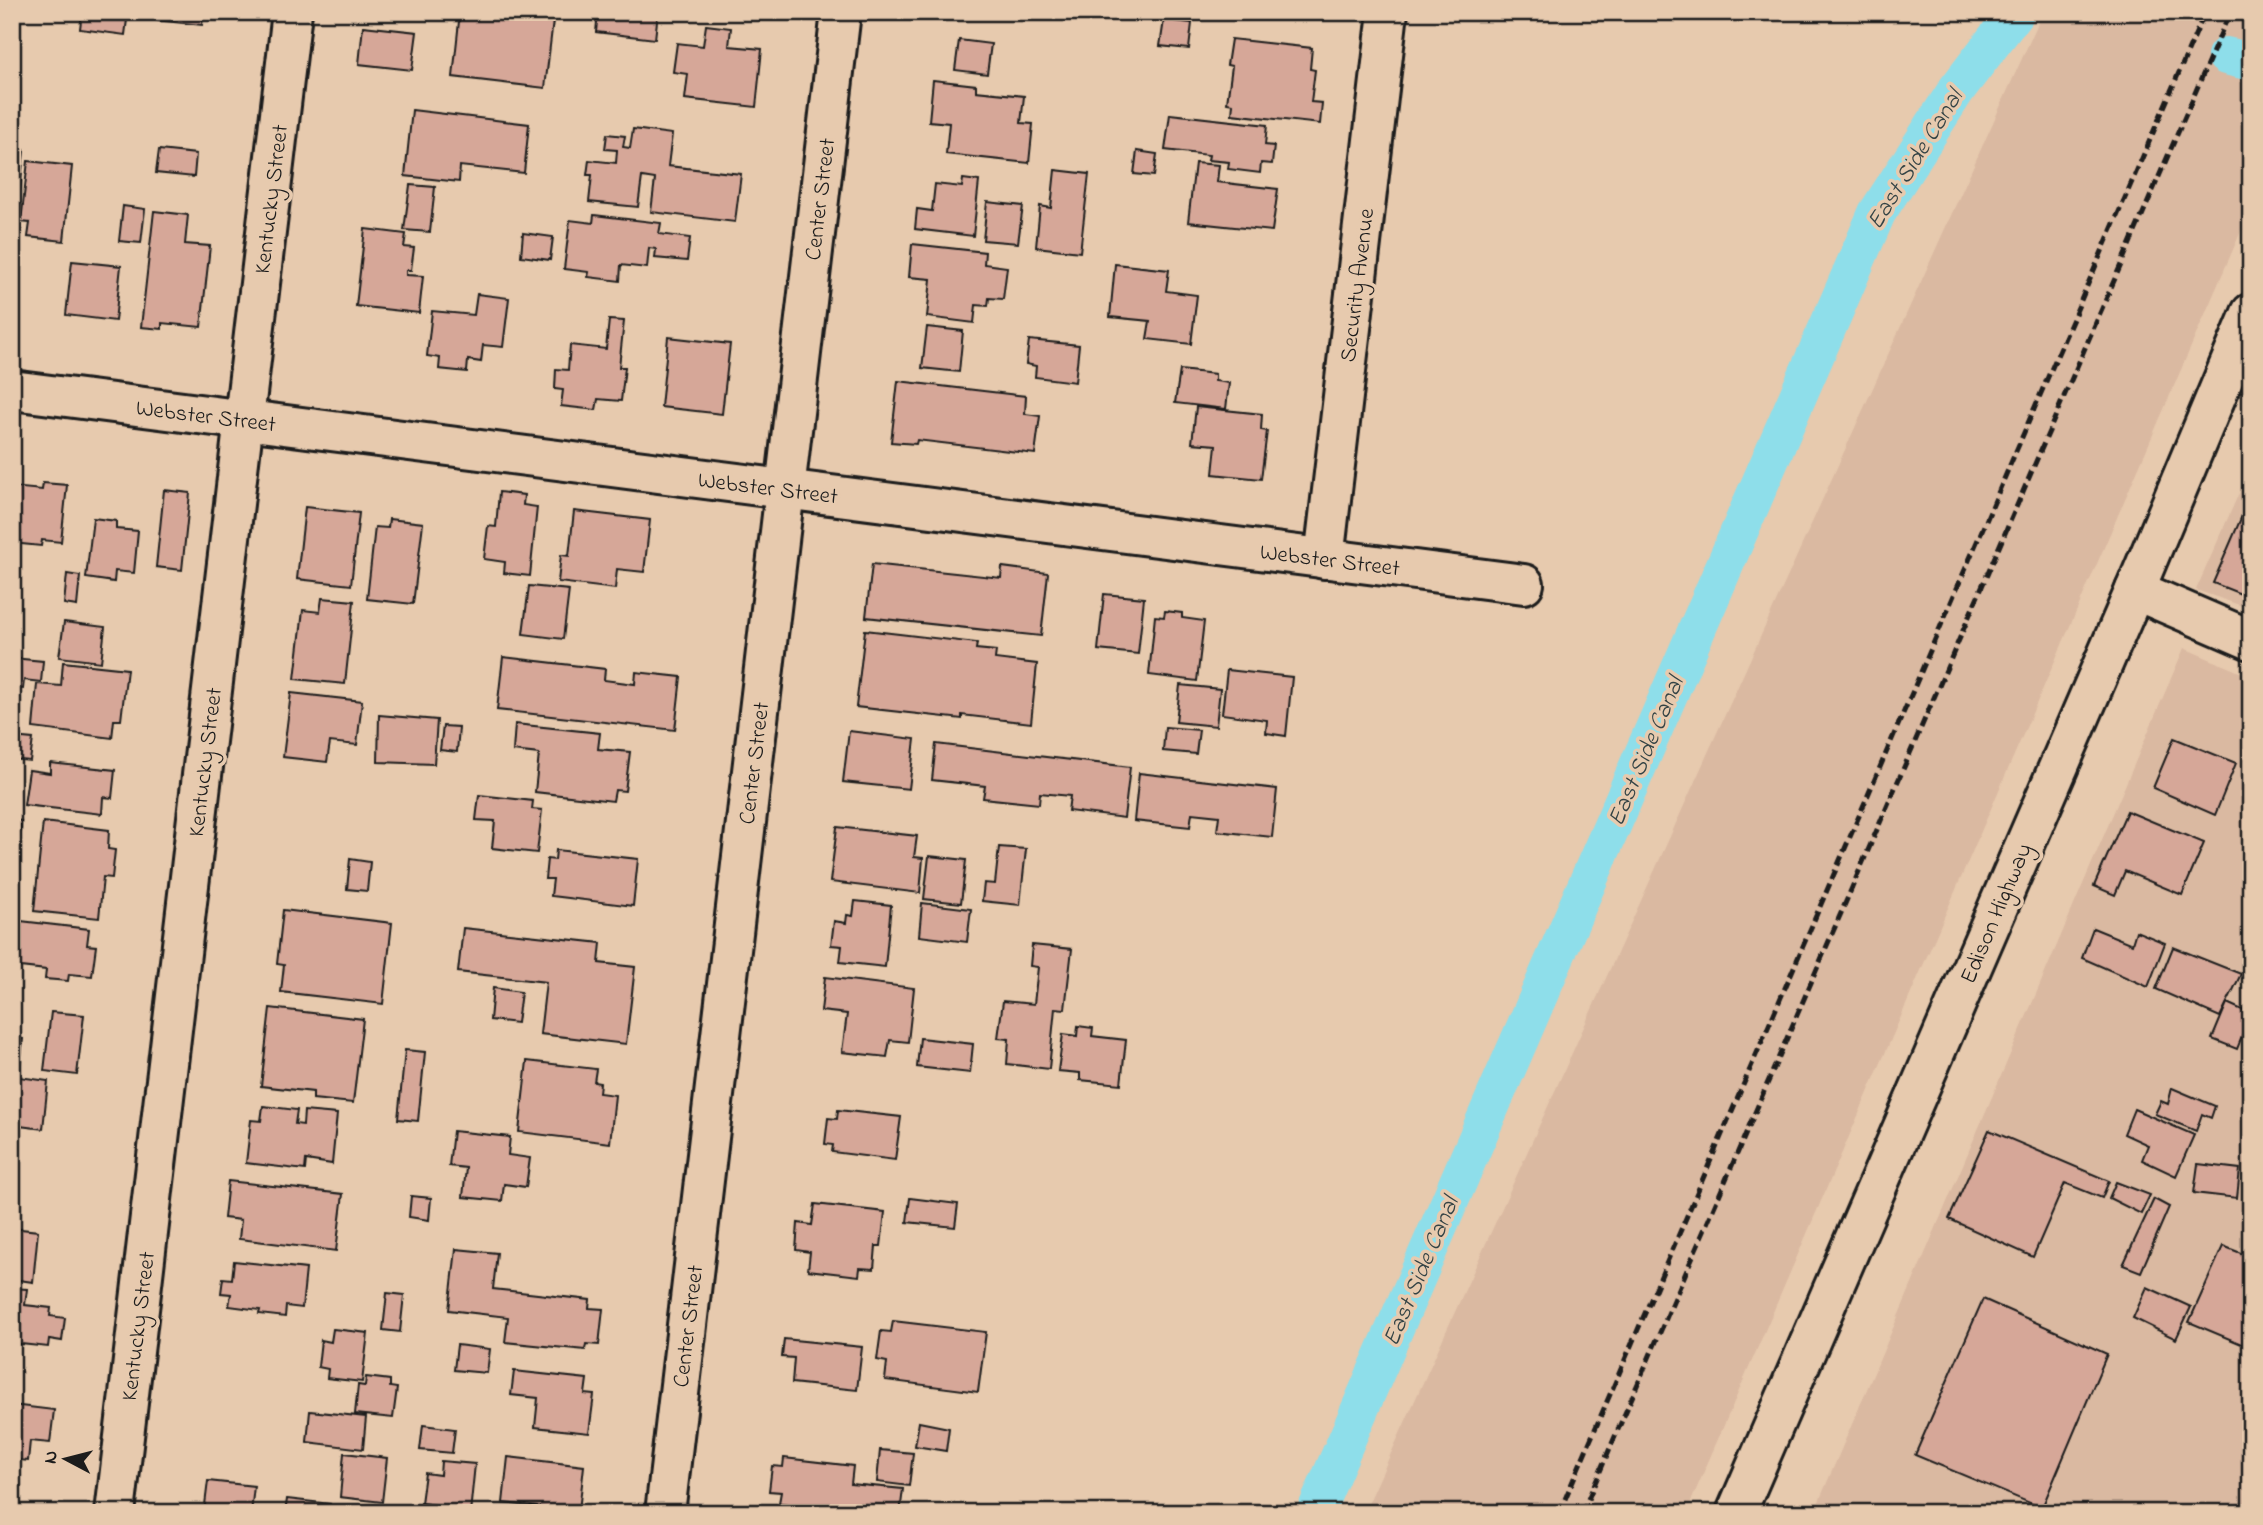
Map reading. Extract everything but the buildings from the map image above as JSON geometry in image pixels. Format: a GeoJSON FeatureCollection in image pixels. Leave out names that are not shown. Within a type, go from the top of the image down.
{"type":"FeatureCollection","features":[{"type":"Feature","properties":{"kind":"street","name":"Kentucky Street"},"geometry":{"type":"LineString","coordinates":[[115,1513],[292,12]]}},
{"type":"Feature","properties":{"kind":"street","name":"Center Street"},"geometry":{"type":"LineString","coordinates":[[665,1513],[841,12]]}},
{"type":"Feature","properties":{"kind":"street","name":"Security Avenue"},"geometry":{"type":"LineString","coordinates":[[1324,559],[1388,12]]}},
{"type":"Feature","properties":{"kind":"street","name":"Edison Highway"},"geometry":{"type":"LineString","coordinates":[[1736,1513],[2135,590],[2251,313]]}},
{"type":"Feature","properties":{"kind":"street","name":"Webster Street"},"geometry":{"type":"LineString","coordinates":[[12,390],[1524,584]]}},
{"type":"Feature","properties":{"kind":"street"},"geometry":{"type":"LineString","coordinates":[[2135,590],[2251,640]]}},
{"type":"Feature","properties":{"kind":"shaded area"},"geometry":{"type":"Polygon","coordinates":[[[2043,12],[2251,12],[2251,208],[1686,1513],[1364,1513],[2043,12]]]}},
{"type":"Feature","properties":{"kind":"shaded area"},"geometry":{"type":"Polygon","coordinates":[[[2251,466],[2251,609],[2196,590],[2251,466]]]}},
{"type":"Feature","properties":{"kind":"shaded area"},"geometry":{"type":"Polygon","coordinates":[[[2184,648],[2251,677],[2251,1513],[1814,1513],[2184,648]]]}},
{"type":"Feature","properties":{"kind":"waterway","name":"East Side Canal"},"geometry":{"type":"LineString","coordinates":[[1315,1513],[1877,213],[1957,89],[2016,12]]}},
{"type":"Feature","properties":{"kind":"waterway","name":"East Side Canal"},"geometry":{"type":"LineString","coordinates":[[2226,56],[2251,62]]}},
{"type":"Feature","properties":{"kind":"railway"},"geometry":{"type":"LineString","coordinates":[[1559,1513],[2205,12]]}},
{"type":"Feature","properties":{"kind":"railway"},"geometry":{"type":"LineString","coordinates":[[1582,1513],[2230,12]]}}]}
